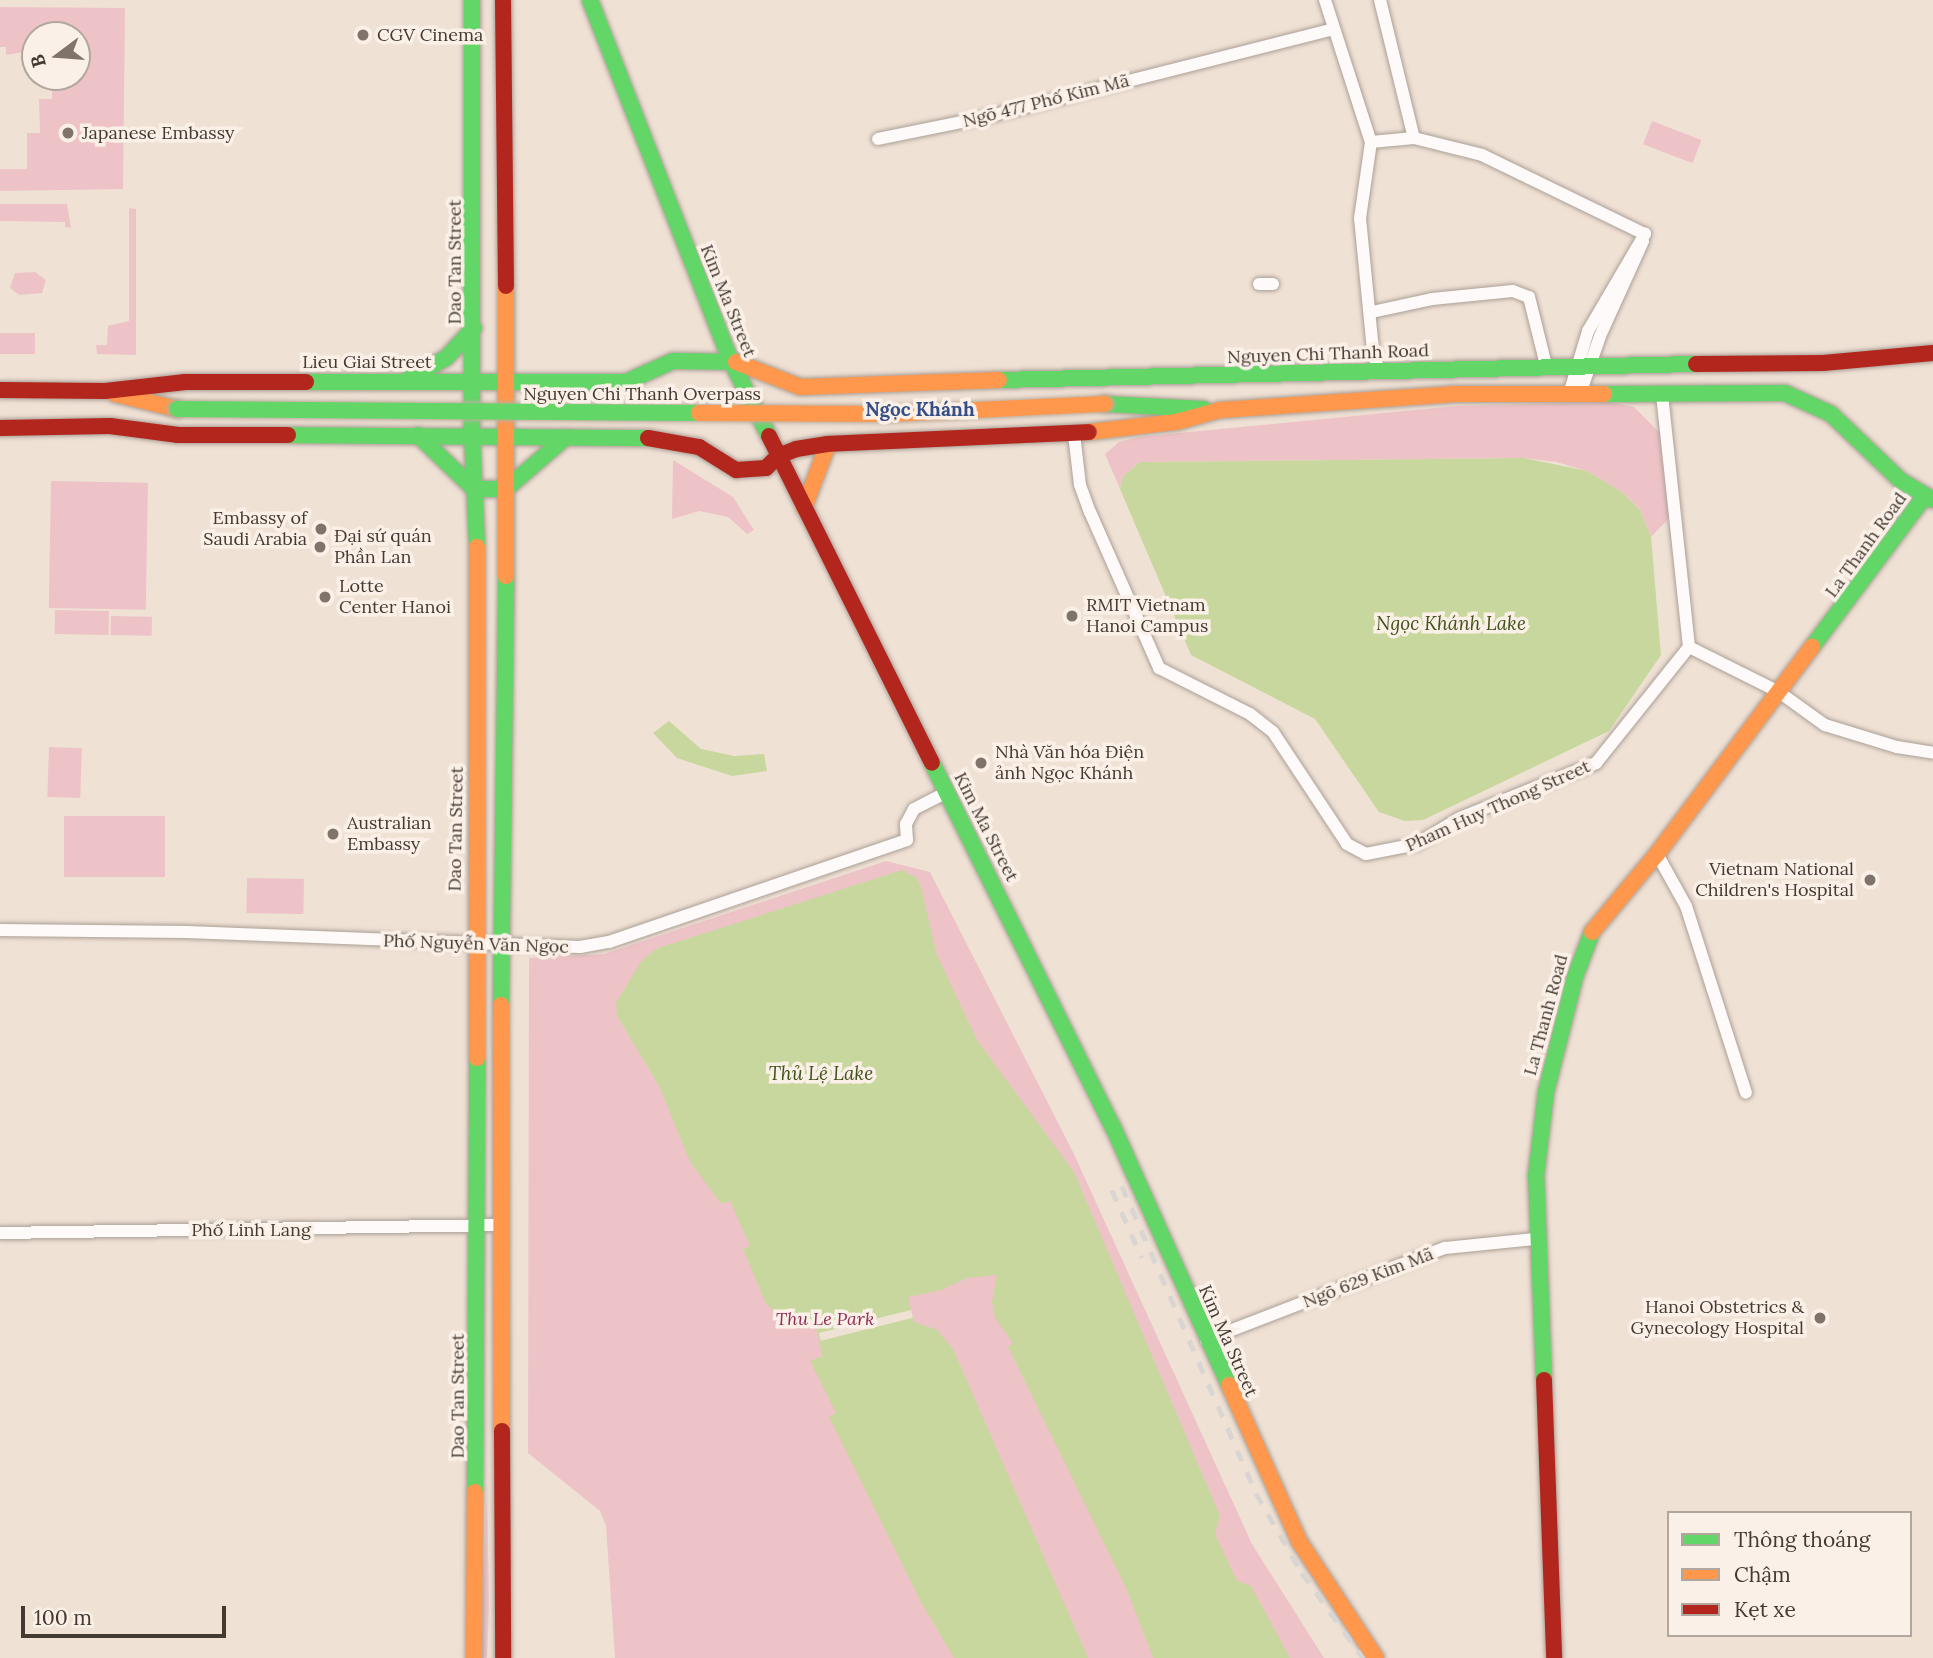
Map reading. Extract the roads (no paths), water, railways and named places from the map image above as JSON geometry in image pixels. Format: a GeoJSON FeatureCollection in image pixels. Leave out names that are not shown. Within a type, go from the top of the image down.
{"type":"FeatureCollection","features":[{"type":"Feature","properties":{"kind":"main road","name":"Dao Tan Street"},"geometry":{"type":"LineString","coordinates":[[472,0],[472,435],[479,589],[474,946],[478,1226],[474,1658]]}},
{"type":"Feature","properties":{"kind":"main road"},"geometry":{"type":"LineString","coordinates":[[503,0],[506,359],[502,947],[503,1658]]}},
{"type":"Feature","properties":{"kind":"main road","name":"Kim Ma Street"},"geometry":{"type":"LineString","coordinates":[[590,0],[730,359],[1113,1127],[1206,1340],[1299,1541],[1376,1658]]}},
{"type":"Feature","properties":{"kind":"main road"},"geometry":{"type":"LineString","coordinates":[[403,381],[446,358],[474,328]]}},
{"type":"Feature","properties":{"kind":"main road","name":"Nguyen Chi Thanh Road"},"geometry":{"type":"LineString","coordinates":[[730,359],[800,387],[844,388],[1101,374],[1216,376],[1584,364],[1787,363],[1933,353]]}},
{"type":"Feature","properties":{"kind":"main road"},"geometry":{"type":"LineString","coordinates":[[472,359],[506,359]]}},
{"type":"Feature","properties":{"kind":"main road","name":"Lieu Giai Street"},"geometry":{"type":"LineString","coordinates":[[0,390],[105,391],[153,383],[626,382],[676,360],[730,359]]}},
{"type":"Feature","properties":{"kind":"main road"},"geometry":{"type":"LineString","coordinates":[[1785,393],[1787,363]]}},
{"type":"Feature","properties":{"kind":"main road","name":"Nguyen Chi Thanh Overpass"},"geometry":{"type":"LineString","coordinates":[[1105,404],[1216,376]]}},
{"type":"Feature","properties":{"kind":"main road"},"geometry":{"type":"LineString","coordinates":[[368,381],[380,408],[368,435]]}},
{"type":"Feature","properties":{"kind":"main road"},"geometry":{"type":"LineString","coordinates":[[626,382],[642,406],[643,420],[634,435]]}},
{"type":"Feature","properties":{"kind":"main road"},"geometry":{"type":"LineString","coordinates":[[844,388],[830,408],[840,432],[855,443]]}},
{"type":"Feature","properties":{"kind":"main road","name":"Nguyen Chi Thanh Overpass"},"geometry":{"type":"LineString","coordinates":[[105,391],[177,410]]}},
{"type":"Feature","properties":{"kind":"main road"},"geometry":{"type":"LineString","coordinates":[[0,428],[110,426],[178,435],[634,435],[699,447],[736,470],[766,468],[778,456],[828,444],[1074,434],[1176,422],[1220,410],[1452,394],[1575,391],[1785,393],[1831,414],[1900,480],[1929,498]]}},
{"type":"Feature","properties":{"kind":"main road","name":"Nguyen Chi Thanh Overpass"},"geometry":{"type":"LineString","coordinates":[[110,426],[177,410],[890,414],[1105,404],[1220,410]]}},
{"type":"Feature","properties":{"kind":"main road"},"geometry":{"type":"LineString","coordinates":[[418,435],[474,489],[506,489],[566,436]]}},
{"type":"Feature","properties":{"kind":"main road"},"geometry":{"type":"LineString","coordinates":[[804,508],[828,444]]}},
{"type":"Feature","properties":{"kind":"main road","name":"La Thanh Road"},"geometry":{"type":"LineString","coordinates":[[1554,1658],[1535,1239],[1536,1175],[1546,1092],[1586,942],[1606,911],[1657,854],[1929,498]]}},
{"type":"Feature","properties":{"kind":"main road"},"geometry":{"type":"LineString","coordinates":[[476,825],[504,826]]}},
{"type":"Feature","properties":{"kind":"street"},"geometry":{"type":"LineString","coordinates":[[1325,0],[1371,142],[1360,210],[1372,312],[1373,351],[1379,372]]}},
{"type":"Feature","properties":{"kind":"street"},"geometry":{"type":"LineString","coordinates":[[1380,0],[1414,138]]}},
{"type":"Feature","properties":{"kind":"street","name":"Ngõ 477 Phố Kim Mã"},"geometry":{"type":"LineString","coordinates":[[878,139],[1214,60],[1333,29]]}},
{"type":"Feature","properties":{"kind":"street"},"geometry":{"type":"LineString","coordinates":[[1371,142],[1414,138],[1482,155],[1645,234],[1584,364],[1575,391]]}},
{"type":"Feature","properties":{"kind":"street"},"geometry":{"type":"LineString","coordinates":[[1372,312],[1432,299],[1513,291],[1529,296],[1546,365]]}},
{"type":"Feature","properties":{"kind":"street"},"geometry":{"type":"LineString","coordinates":[[1662,393],[1689,648],[1779,692],[1825,725],[1897,747],[1933,753]]}},
{"type":"Feature","properties":{"kind":"street","name":"Pham Huy Thong Street"},"geometry":{"type":"LineString","coordinates":[[1074,434],[1080,485],[1159,668],[1250,714],[1273,732],[1347,844],[1366,854],[1418,844],[1460,818],[1596,763],[1689,648]]}},
{"type":"Feature","properties":{"kind":"street","name":"Phố Nguyễn Văn Ngọc"},"geometry":{"type":"LineString","coordinates":[[0,930],[187,932],[474,946],[580,947],[609,942],[907,841],[906,824],[914,810],[947,792]]}},
{"type":"Feature","properties":{"kind":"street"},"geometry":{"type":"LineString","coordinates":[[1657,854],[1686,906],[1746,1093]]}},
{"type":"Feature","properties":{"kind":"street","name":"Phố Linh Lang"},"geometry":{"type":"LineString","coordinates":[[0,1233],[502,1225]]}},
{"type":"Feature","properties":{"kind":"street","name":"Ngõ 629 Kim Mã"},"geometry":{"type":"LineString","coordinates":[[1206,1340],[1445,1248],[1535,1239]]}},
{"type":"Feature","properties":{"kind":"water","name":"Ngọc Khánh Lake"},"geometry":{"type":"Polygon","coordinates":[[[1524,458],[1587,471],[1622,492],[1640,510],[1651,537],[1661,655],[1609,731],[1423,820],[1405,821],[1379,812],[1315,719],[1191,655],[1120,489],[1123,476],[1140,462],[1524,458]]]}},
{"type":"Feature","properties":{"kind":"water"},"geometry":{"type":"Polygon","coordinates":[[[669,721],[701,749],[734,756],[764,754],[767,771],[732,776],[677,758],[653,733],[669,721]]]}},
{"type":"Feature","properties":{"kind":"water","name":"Thủ Lệ Lake"},"geometry":{"type":"Polygon","coordinates":[[[902,870],[917,878],[937,955],[977,1040],[1074,1172],[1220,1516],[1215,1534],[1237,1581],[1251,1586],[1290,1658],[1153,1658],[1127,1590],[1008,1347],[1013,1343],[995,1318],[992,1302],[997,1275],[967,1278],[941,1290],[908,1297],[911,1310],[914,1322],[937,1330],[953,1349],[1088,1658],[954,1658],[922,1604],[829,1417],[836,1413],[810,1361],[822,1356],[817,1330],[803,1321],[788,1328],[765,1302],[743,1249],[750,1246],[730,1201],[721,1204],[690,1162],[659,1086],[617,1016],[616,1002],[641,962],[655,949],[902,870]]]}},
{"type":"Feature","properties":{"kind":"railway"},"geometry":{"type":"LineString","coordinates":[[1122,1186],[1256,1493],[1302,1573],[1363,1658]]}},
{"type":"Feature","properties":{"kind":"railway"},"geometry":{"type":"LineString","coordinates":[[1112,1190],[1142,1258]]}},
{"type":"Feature","properties":{"kind":"place","name":"CGV Cinema"},"geometry":{"type":"Point","coordinates":[363,35]}},
{"type":"Feature","properties":{"kind":"place","name":"Japanese Embassy"},"geometry":{"type":"Point","coordinates":[68,133]}},
{"type":"Feature","properties":{"kind":"place","name":"Embassy of Saudi Arabia"},"geometry":{"type":"Point","coordinates":[321,529]}},
{"type":"Feature","properties":{"kind":"place","name":"Đại sứ quán Phần Lan"},"geometry":{"type":"Point","coordinates":[320,547]}},
{"type":"Feature","properties":{"kind":"place","name":"Lotte Center Hanoi"},"geometry":{"type":"Point","coordinates":[325,597]}},
{"type":"Feature","properties":{"kind":"place","name":"RMIT Vietnam Hanoi Campus"},"geometry":{"type":"Point","coordinates":[1072,616]}},
{"type":"Feature","properties":{"kind":"place","name":"Nhà Văn hóa Điện ảnh Ngọc Khánh"},"geometry":{"type":"Point","coordinates":[981,763]}},
{"type":"Feature","properties":{"kind":"place","name":"Australian Embassy"},"geometry":{"type":"Point","coordinates":[333,834]}},
{"type":"Feature","properties":{"kind":"place","name":"Vietnam National Children's Hospital"},"geometry":{"type":"Point","coordinates":[1870,880]}},
{"type":"Feature","properties":{"kind":"place","name":"Hanoi Obstetrics & Gynecology Hospital"},"geometry":{"type":"Point","coordinates":[1820,1318]}},
{"type":"Feature","properties":{"kind":"district","name":"Ngọc Khánh"},"geometry":{"type":"Point","coordinates":[920,410]}},
{"type":"Feature","properties":{"kind":"park label","name":"Thu Le Park"},"geometry":{"type":"Point","coordinates":[825,1319]}}]}
